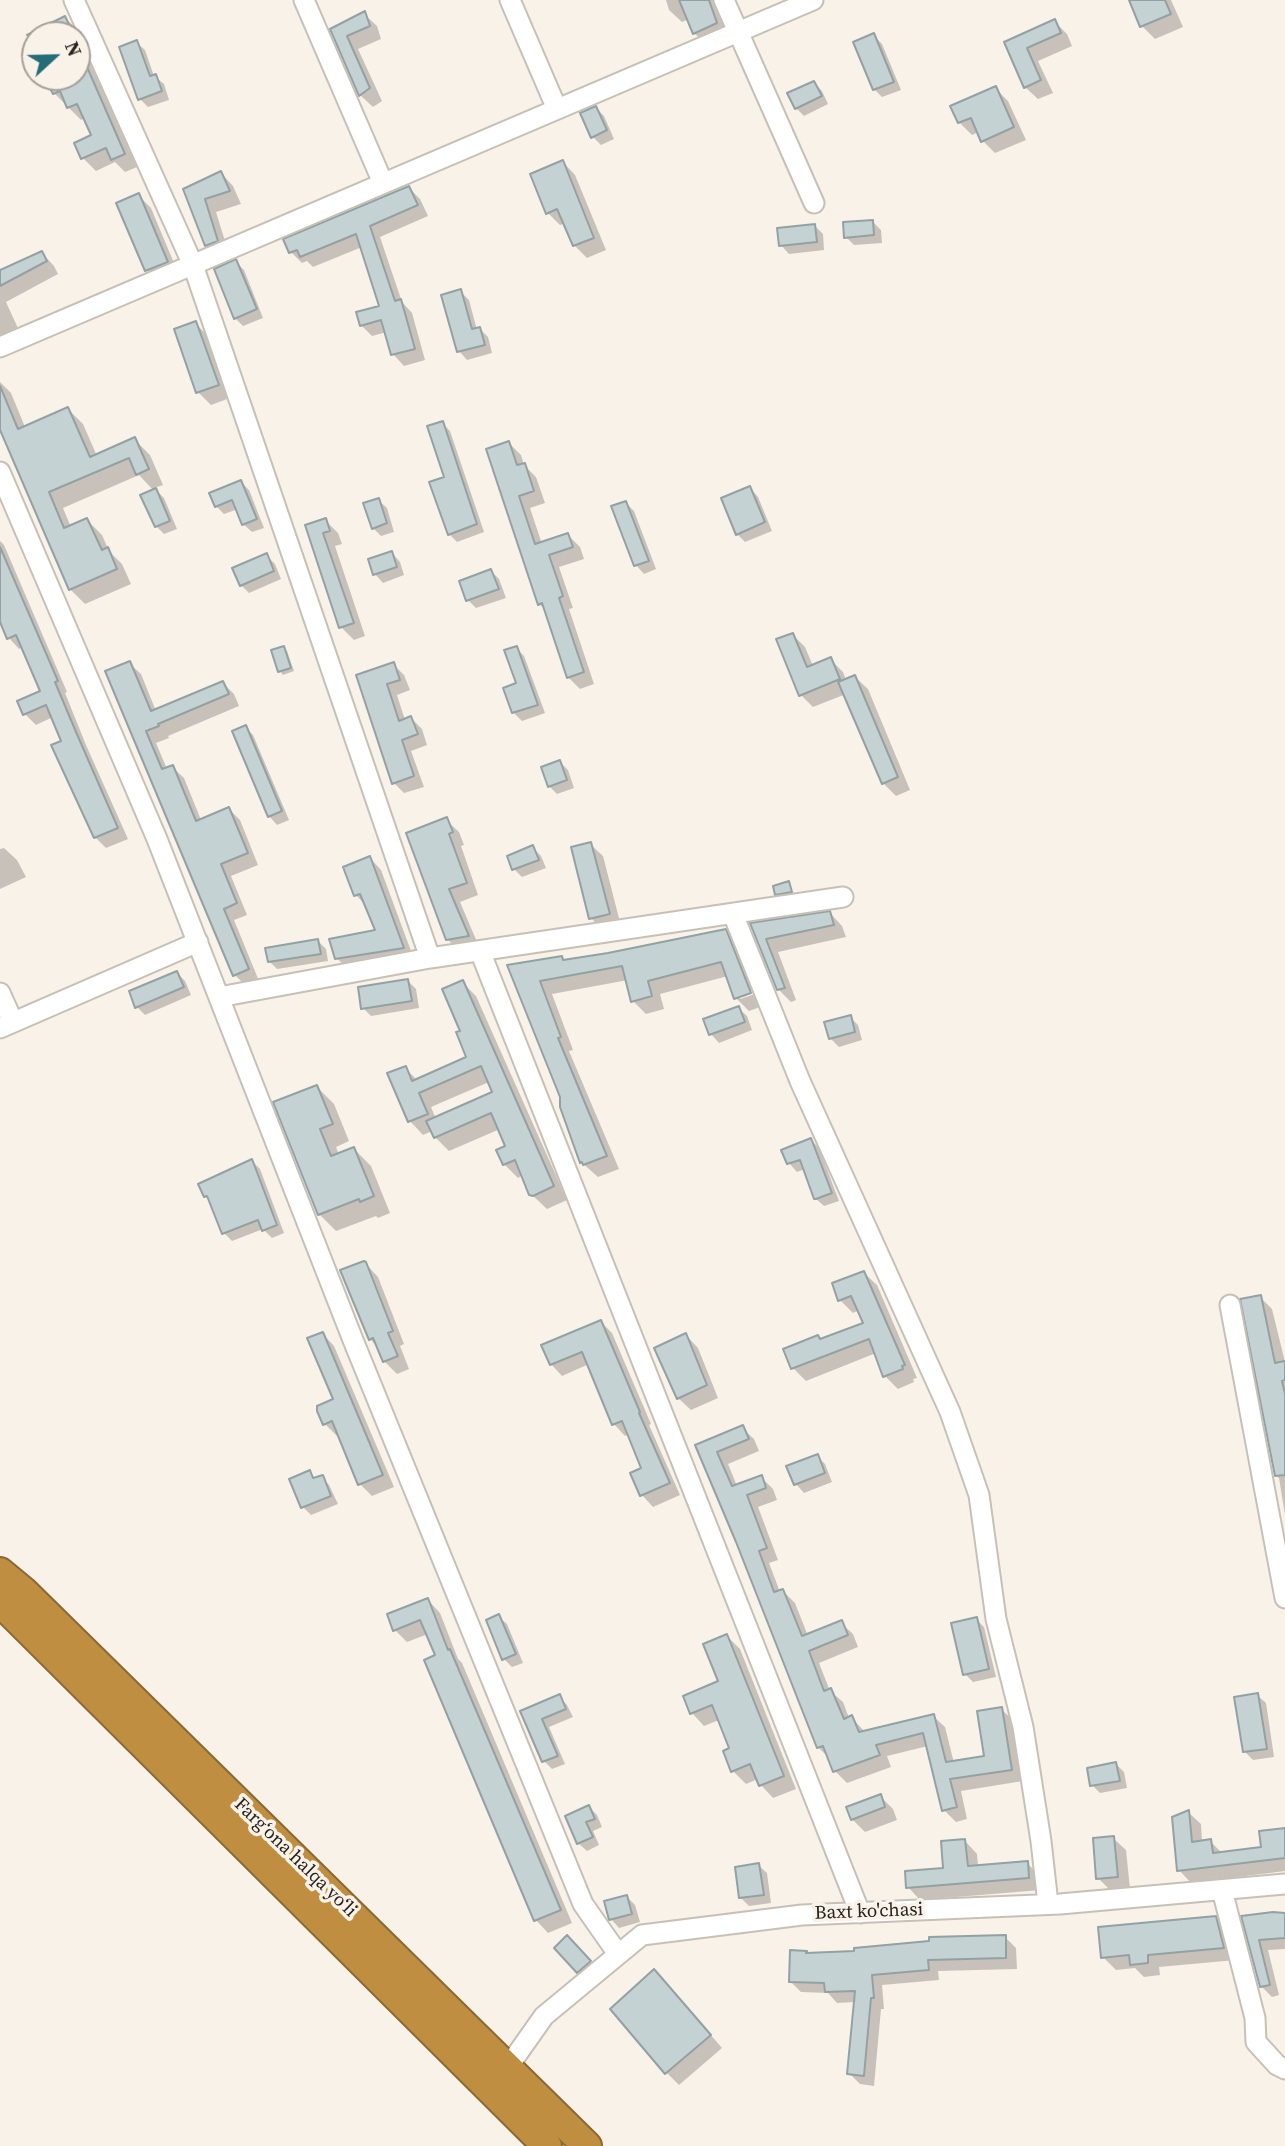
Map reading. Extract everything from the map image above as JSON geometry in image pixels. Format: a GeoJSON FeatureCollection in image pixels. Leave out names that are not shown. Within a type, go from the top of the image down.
{"type":"FeatureCollection","features":[{"type":"Feature","properties":{"kind":"highway","name":"Farg‘ona halqa yo‘li"},"geometry":{"type":"LineString","coordinates":[[0,1572],[23,1591],[587,2146]]}},
{"type":"Feature","properties":{"kind":"highway","name":"Farg‘ona halqa yo‘li"},"geometry":{"type":"LineString","coordinates":[[0,1602],[547,2146]]}},
{"type":"Feature","properties":{"kind":"street"},"geometry":{"type":"LineString","coordinates":[[74,0],[193,265],[430,958]]}},
{"type":"Feature","properties":{"kind":"street"},"geometry":{"type":"LineString","coordinates":[[304,0],[383,183]]}},
{"type":"Feature","properties":{"kind":"street"},"geometry":{"type":"LineString","coordinates":[[510,0],[557,109]]}},
{"type":"Feature","properties":{"kind":"street"},"geometry":{"type":"LineString","coordinates":[[724,0],[814,203]]}},
{"type":"Feature","properties":{"kind":"street"},"geometry":{"type":"LineString","coordinates":[[0,347],[813,0]]}},
{"type":"Feature","properties":{"kind":"street"},"geometry":{"type":"LineString","coordinates":[[0,472],[157,839],[353,1340],[583,1904],[618,1954]]}},
{"type":"Feature","properties":{"kind":"street"},"geometry":{"type":"LineString","coordinates":[[219,997],[430,958],[843,897]]}},
{"type":"Feature","properties":{"kind":"street"},"geometry":{"type":"LineString","coordinates":[[733,914],[800,1082],[950,1412],[979,1495],[996,1619],[1023,1727],[1048,1904]]}},
{"type":"Feature","properties":{"kind":"street"},"geometry":{"type":"LineString","coordinates":[[0,993],[7,1025],[198,942]]}},
{"type":"Feature","properties":{"kind":"street"},"geometry":{"type":"LineString","coordinates":[[480,951],[860,1913]]}},
{"type":"Feature","properties":{"kind":"street"},"geometry":{"type":"LineString","coordinates":[[1230,1305],[1285,1598]]}},
{"type":"Feature","properties":{"kind":"street","name":"Baxt ko'chasi"},"geometry":{"type":"LineString","coordinates":[[508,2067],[544,2016],[642,1935],[802,1915],[1048,1904],[1285,1884]]}},
{"type":"Feature","properties":{"kind":"street"},"geometry":{"type":"LineString","coordinates":[[1222,1890],[1255,2018],[1256,2042],[1285,2070]]}},
{"type":"Feature","properties":{"kind":"building"},"geometry":{"type":"Polygon","coordinates":[[[679,0],[709,0],[717,23],[693,34],[679,0]]]}},
{"type":"Feature","properties":{"kind":"building"},"geometry":{"type":"Polygon","coordinates":[[[1129,0],[1165,0],[1171,14],[1140,27],[1129,0]]]}},
{"type":"Feature","properties":{"kind":"building"},"geometry":{"type":"Polygon","coordinates":[[[365,11],[370,26],[347,36],[370,88],[359,96],[330,29],[365,11]]]}},
{"type":"Feature","properties":{"kind":"building"},"geometry":{"type":"Polygon","coordinates":[[[65,16],[67,21],[55,21],[65,16]]]}},
{"type":"Feature","properties":{"kind":"building"},"geometry":{"type":"Polygon","coordinates":[[[1055,19],[1061,33],[1027,48],[1041,80],[1024,88],[1004,42],[1055,19]]]}},
{"type":"Feature","properties":{"kind":"building"},"geometry":{"type":"Polygon","coordinates":[[[874,33],[894,82],[873,90],[853,42],[874,33]]]}},
{"type":"Feature","properties":{"kind":"building"},"geometry":{"type":"Polygon","coordinates":[[[137,40],[150,76],[156,74],[162,91],[138,100],[119,47],[137,40]]]}},
{"type":"Feature","properties":{"kind":"building"},"geometry":{"type":"Polygon","coordinates":[[[91,76],[125,154],[111,160],[106,148],[81,159],[74,143],[91,135],[77,104],[67,108],[60,91],[91,91],[91,76]]]}},
{"type":"Feature","properties":{"kind":"building"},"geometry":{"type":"Polygon","coordinates":[[[814,81],[822,96],[795,109],[787,93],[814,81]]]}},
{"type":"Feature","properties":{"kind":"building"},"geometry":{"type":"Polygon","coordinates":[[[996,86],[1014,127],[981,142],[971,118],[958,123],[950,106],[996,86]]]}},
{"type":"Feature","properties":{"kind":"building"},"geometry":{"type":"Polygon","coordinates":[[[596,106],[607,130],[591,138],[580,113],[596,106]]]}},
{"type":"Feature","properties":{"kind":"building"},"geometry":{"type":"Polygon","coordinates":[[[563,160],[594,238],[573,246],[557,209],[546,214],[530,174],[563,160]]]}},
{"type":"Feature","properties":{"kind":"building"},"geometry":{"type":"Polygon","coordinates":[[[221,171],[230,191],[205,199],[218,241],[205,246],[183,189],[221,171]]]}},
{"type":"Feature","properties":{"kind":"building"},"geometry":{"type":"Polygon","coordinates":[[[409,186],[418,205],[370,226],[395,301],[401,299],[415,349],[391,355],[381,320],[360,326],[356,312],[379,306],[356,234],[300,257],[297,250],[289,253],[283,239],[409,186]]]}},
{"type":"Feature","properties":{"kind":"building"},"geometry":{"type":"Polygon","coordinates":[[[139,193],[168,262],[145,271],[116,203],[139,193]]]}},
{"type":"Feature","properties":{"kind":"building"},"geometry":{"type":"Polygon","coordinates":[[[873,220],[874,235],[844,238],[843,222],[873,220]]]}},
{"type":"Feature","properties":{"kind":"building"},"geometry":{"type":"Polygon","coordinates":[[[815,224],[817,242],[779,246],[777,228],[815,224]]]}},
{"type":"Feature","properties":{"kind":"building"},"geometry":{"type":"Polygon","coordinates":[[[42,251],[47,261],[0,286],[0,270],[42,251]]]}},
{"type":"Feature","properties":{"kind":"building"},"geometry":{"type":"Polygon","coordinates":[[[236,259],[257,309],[234,319],[214,269],[236,259]]]}},
{"type":"Feature","properties":{"kind":"building"},"geometry":{"type":"Polygon","coordinates":[[[461,289],[472,329],[480,327],[485,345],[457,352],[441,295],[461,289]]]}},
{"type":"Feature","properties":{"kind":"building"},"geometry":{"type":"Polygon","coordinates":[[[196,321],[219,385],[196,393],[174,329],[196,321]]]}},
{"type":"Feature","properties":{"kind":"building"},"geometry":{"type":"Polygon","coordinates":[[[0,386],[18,429],[68,407],[90,457],[135,437],[149,469],[136,475],[129,458],[49,492],[64,528],[87,518],[102,550],[108,547],[117,569],[69,590],[0,430],[0,386]]]}},
{"type":"Feature","properties":{"kind":"building"},"geometry":{"type":"Polygon","coordinates":[[[443,421],[477,524],[448,535],[429,482],[444,477],[427,426],[443,421]]]}},
{"type":"Feature","properties":{"kind":"building"},"geometry":{"type":"Polygon","coordinates":[[[509,441],[517,465],[525,463],[534,491],[519,496],[535,544],[568,533],[573,547],[549,555],[563,596],[559,598],[584,672],[567,678],[542,603],[538,605],[486,449],[509,441]]]}},
{"type":"Feature","properties":{"kind":"building"},"geometry":{"type":"Polygon","coordinates":[[[241,480],[257,519],[242,525],[232,500],[215,507],[209,493],[241,480]]]}},
{"type":"Feature","properties":{"kind":"building"},"geometry":{"type":"Polygon","coordinates":[[[750,486],[765,522],[736,535],[721,498],[750,486]]]}},
{"type":"Feature","properties":{"kind":"building"},"geometry":{"type":"Polygon","coordinates":[[[156,488],[170,521],[155,527],[140,495],[156,488]]]}},
{"type":"Feature","properties":{"kind":"building"},"geometry":{"type":"Polygon","coordinates":[[[379,498],[387,523],[372,529],[363,503],[379,498]]]}},
{"type":"Feature","properties":{"kind":"building"},"geometry":{"type":"Polygon","coordinates":[[[626,501],[649,561],[634,566],[611,506],[626,501]]]}},
{"type":"Feature","properties":{"kind":"building"},"geometry":{"type":"Polygon","coordinates":[[[326,518],[330,531],[323,533],[354,623],[339,628],[305,525],[326,518]]]}},
{"type":"Feature","properties":{"kind":"building"},"geometry":{"type":"Polygon","coordinates":[[[0,547],[118,828],[94,838],[51,745],[61,741],[46,705],[23,715],[17,701],[40,691],[16,635],[7,639],[0,622],[0,547]]]}},
{"type":"Feature","properties":{"kind":"building"},"geometry":{"type":"Polygon","coordinates":[[[392,551],[397,567],[373,575],[368,559],[392,551]]]}},
{"type":"Feature","properties":{"kind":"building"},"geometry":{"type":"Polygon","coordinates":[[[267,553],[274,571],[240,586],[232,568],[267,553]]]}},
{"type":"Feature","properties":{"kind":"building"},"geometry":{"type":"Polygon","coordinates":[[[491,569],[499,589],[466,601],[459,581],[491,569]]]}},
{"type":"Feature","properties":{"kind":"building"},"geometry":{"type":"Polygon","coordinates":[[[793,633],[807,667],[831,657],[840,679],[799,696],[776,639],[793,633]]]}},
{"type":"Feature","properties":{"kind":"building"},"geometry":{"type":"Polygon","coordinates":[[[284,646],[291,668],[278,672],[271,650],[284,646]]]}},
{"type":"Feature","properties":{"kind":"building"},"geometry":{"type":"Polygon","coordinates":[[[517,646],[538,705],[512,713],[503,688],[516,683],[504,650],[517,646]]]}},
{"type":"Feature","properties":{"kind":"building"},"geometry":{"type":"Polygon","coordinates":[[[130,661],[151,711],[223,681],[229,694],[146,731],[162,769],[173,765],[196,821],[229,807],[248,853],[221,864],[237,903],[224,909],[249,969],[233,976],[105,671],[130,661]]]}},
{"type":"Feature","properties":{"kind":"building"},"geometry":{"type":"Polygon","coordinates":[[[394,662],[400,680],[387,684],[399,721],[411,716],[418,734],[402,740],[414,776],[392,784],[356,675],[394,662]]]}},
{"type":"Feature","properties":{"kind":"building"},"geometry":{"type":"Polygon","coordinates":[[[855,675],[898,777],[882,784],[838,682],[855,675]]]}},
{"type":"Feature","properties":{"kind":"building"},"geometry":{"type":"Polygon","coordinates":[[[246,725],[282,811],[268,817],[232,731],[246,725]]]}},
{"type":"Feature","properties":{"kind":"building"},"geometry":{"type":"Polygon","coordinates":[[[560,760],[567,780],[548,787],[541,767],[560,760]]]}},
{"type":"Feature","properties":{"kind":"building"},"geometry":{"type":"Polygon","coordinates":[[[447,817],[453,832],[449,834],[467,883],[449,889],[469,936],[446,940],[406,833],[447,817]]]}},
{"type":"Feature","properties":{"kind":"building"},"geometry":{"type":"Polygon","coordinates":[[[591,842],[610,914],[589,919],[571,847],[591,842]]]}},
{"type":"Feature","properties":{"kind":"building"},"geometry":{"type":"Polygon","coordinates":[[[533,845],[539,860],[512,870],[507,856],[533,845]]]}},
{"type":"Feature","properties":{"kind":"building"},"geometry":{"type":"Polygon","coordinates":[[[370,856],[404,948],[335,959],[329,939],[375,930],[360,894],[354,896],[343,867],[370,856]]]}},
{"type":"Feature","properties":{"kind":"building"},"geometry":{"type":"Polygon","coordinates":[[[789,881],[792,892],[775,895],[773,886],[789,881]]]}},
{"type":"Feature","properties":{"kind":"building"},"geometry":{"type":"Polygon","coordinates":[[[830,911],[834,925],[766,939],[785,988],[777,990],[750,923],[830,911]]]}},
{"type":"Feature","properties":{"kind":"building"},"geometry":{"type":"Polygon","coordinates":[[[726,929],[751,993],[734,999],[721,962],[648,981],[652,996],[631,1002],[622,966],[540,981],[561,1037],[558,1038],[607,1156],[583,1165],[560,1107],[560,1097],[507,965],[562,956],[563,960],[608,953],[726,929]]]}},
{"type":"Feature","properties":{"kind":"building"},"geometry":{"type":"Polygon","coordinates":[[[318,939],[321,954],[268,962],[265,948],[318,939]]]}},
{"type":"Feature","properties":{"kind":"building"},"geometry":{"type":"Polygon","coordinates":[[[177,971],[184,987],[135,1008],[129,991],[177,971]]]}},
{"type":"Feature","properties":{"kind":"building"},"geometry":{"type":"Polygon","coordinates":[[[408,979],[412,1001],[361,1009],[358,987],[408,979]]]}},
{"type":"Feature","properties":{"kind":"building"},"geometry":{"type":"Polygon","coordinates":[[[463,980],[554,1186],[533,1196],[529,1195],[515,1160],[503,1165],[496,1150],[505,1146],[491,1113],[434,1138],[426,1121],[492,1092],[481,1066],[419,1093],[428,1114],[408,1122],[387,1073],[406,1066],[412,1081],[466,1057],[456,1032],[460,1031],[442,989],[463,980]]]}},
{"type":"Feature","properties":{"kind":"building"},"geometry":{"type":"Polygon","coordinates":[[[739,1006],[745,1022],[709,1035],[703,1019],[739,1006]]]}},
{"type":"Feature","properties":{"kind":"building"},"geometry":{"type":"Polygon","coordinates":[[[851,1015],[855,1032],[829,1039],[824,1022],[851,1015]]]}},
{"type":"Feature","properties":{"kind":"building"},"geometry":{"type":"Polygon","coordinates":[[[317,1085],[333,1124],[320,1129],[331,1156],[354,1147],[374,1196],[318,1215],[273,1102],[317,1085]]]}},
{"type":"Feature","properties":{"kind":"building"},"geometry":{"type":"Polygon","coordinates":[[[811,1138],[832,1193],[816,1199],[800,1160],[787,1164],[781,1150],[811,1138]]]}},
{"type":"Feature","properties":{"kind":"building"},"geometry":{"type":"Polygon","coordinates":[[[252,1159],[277,1225],[262,1231],[258,1220],[222,1234],[207,1196],[204,1197],[198,1184],[252,1159]]]}},
{"type":"Feature","properties":{"kind":"building"},"geometry":{"type":"Polygon","coordinates":[[[364,1261],[393,1331],[388,1333],[398,1356],[383,1362],[373,1338],[369,1340],[340,1270],[364,1261]]]}},
{"type":"Feature","properties":{"kind":"building"},"geometry":{"type":"Polygon","coordinates":[[[864,1271],[905,1365],[902,1366],[903,1369],[883,1377],[869,1339],[791,1369],[783,1349],[818,1335],[820,1339],[863,1323],[851,1296],[838,1301],[832,1283],[864,1271]]]}},
{"type":"Feature","properties":{"kind":"building"},"geometry":{"type":"Polygon","coordinates":[[[1261,1295],[1275,1363],[1285,1361],[1285,1380],[1282,1381],[1285,1394],[1285,1475],[1275,1476],[1240,1299],[1261,1295]]]}},
{"type":"Feature","properties":{"kind":"building"},"geometry":{"type":"Polygon","coordinates":[[[601,1320],[670,1483],[640,1496],[630,1473],[641,1468],[622,1421],[612,1425],[582,1352],[550,1365],[541,1345],[601,1320]]]}},
{"type":"Feature","properties":{"kind":"building"},"geometry":{"type":"Polygon","coordinates":[[[323,1332],[383,1475],[358,1485],[332,1421],[323,1425],[317,1411],[317,1406],[333,1399],[307,1338],[323,1332]]]}},
{"type":"Feature","properties":{"kind":"building"},"geometry":{"type":"Polygon","coordinates":[[[686,1333],[707,1385],[677,1399],[654,1348],[686,1333]]]}},
{"type":"Feature","properties":{"kind":"building"},"geometry":{"type":"Polygon","coordinates":[[[743,1425],[749,1439],[717,1452],[732,1486],[762,1475],[766,1488],[747,1495],[767,1548],[759,1551],[774,1592],[783,1589],[802,1636],[842,1620],[848,1635],[809,1651],[824,1691],[831,1688],[844,1719],[852,1715],[859,1732],[934,1714],[946,1762],[984,1756],[977,1711],[1002,1707],[1012,1770],[950,1779],[957,1807],[942,1811],[923,1733],[876,1745],[880,1755],[833,1772],[823,1746],[817,1748],[695,1445],[743,1425]]]}},
{"type":"Feature","properties":{"kind":"building"},"geometry":{"type":"Polygon","coordinates":[[[818,1454],[825,1473],[794,1485],[786,1466],[818,1454]]]}},
{"type":"Feature","properties":{"kind":"building"},"geometry":{"type":"Polygon","coordinates":[[[310,1470],[313,1478],[323,1475],[331,1496],[301,1508],[289,1479],[310,1470]]]}},
{"type":"Feature","properties":{"kind":"building"},"geometry":{"type":"Polygon","coordinates":[[[428,1598],[561,1910],[534,1921],[424,1660],[435,1655],[420,1620],[393,1631],[387,1614],[428,1598]]]}},
{"type":"Feature","properties":{"kind":"building"},"geometry":{"type":"Polygon","coordinates":[[[499,1614],[516,1654],[502,1660],[486,1620],[499,1614]]]}},
{"type":"Feature","properties":{"kind":"building"},"geometry":{"type":"Polygon","coordinates":[[[977,1617],[989,1669],[963,1675],[951,1623],[977,1617]]]}},
{"type":"Feature","properties":{"kind":"building"},"geometry":{"type":"Polygon","coordinates":[[[727,1634],[784,1776],[759,1786],[750,1764],[731,1772],[723,1751],[729,1748],[712,1705],[690,1714],[683,1696],[718,1681],[703,1644],[727,1634]]]}},
{"type":"Feature","properties":{"kind":"building"},"geometry":{"type":"Polygon","coordinates":[[[1258,1693],[1267,1749],[1243,1752],[1234,1697],[1258,1693]]]}},
{"type":"Feature","properties":{"kind":"building"},"geometry":{"type":"Polygon","coordinates":[[[560,1694],[566,1709],[542,1719],[558,1756],[542,1762],[520,1711],[560,1694]]]}},
{"type":"Feature","properties":{"kind":"building"},"geometry":{"type":"Polygon","coordinates":[[[1116,1762],[1120,1781],[1090,1786],[1087,1768],[1116,1762]]]}},
{"type":"Feature","properties":{"kind":"building"},"geometry":{"type":"Polygon","coordinates":[[[881,1794],[885,1807],[851,1820],[846,1807],[881,1794]]]}},
{"type":"Feature","properties":{"kind":"building"},"geometry":{"type":"Polygon","coordinates":[[[589,1805],[595,1819],[586,1822],[593,1837],[577,1844],[565,1816],[589,1805]]]}},
{"type":"Feature","properties":{"kind":"building"},"geometry":{"type":"Polygon","coordinates":[[[1189,1810],[1192,1842],[1211,1839],[1213,1853],[1261,1847],[1259,1831],[1285,1828],[1285,1858],[1177,1871],[1172,1817],[1189,1810]]]}},
{"type":"Feature","properties":{"kind":"building"},"geometry":{"type":"Polygon","coordinates":[[[1114,1836],[1118,1877],[1096,1879],[1093,1838],[1114,1836]]]}},
{"type":"Feature","properties":{"kind":"building"},"geometry":{"type":"Polygon","coordinates":[[[965,1839],[968,1866],[1028,1861],[1029,1878],[906,1888],[905,1871],[943,1868],[941,1841],[965,1839]]]}},
{"type":"Feature","properties":{"kind":"building"},"geometry":{"type":"Polygon","coordinates":[[[759,1863],[764,1895],[739,1898],[735,1867],[759,1863]]]}},
{"type":"Feature","properties":{"kind":"building"},"geometry":{"type":"Polygon","coordinates":[[[627,1895],[632,1914],[609,1920],[604,1901],[627,1895]]]}},
{"type":"Feature","properties":{"kind":"building"},"geometry":{"type":"Polygon","coordinates":[[[1285,1913],[1285,1938],[1259,1940],[1270,1985],[1260,1987],[1241,1916],[1285,1913]]]}},
{"type":"Feature","properties":{"kind":"building"},"geometry":{"type":"Polygon","coordinates":[[[1216,1916],[1224,1948],[1148,1955],[1148,1963],[1130,1965],[1129,1955],[1101,1958],[1098,1927],[1216,1916]]]}},
{"type":"Feature","properties":{"kind":"building"},"geometry":{"type":"Polygon","coordinates":[[[567,1935],[591,1961],[577,1973],[554,1948],[567,1935]]]}},
{"type":"Feature","properties":{"kind":"building"},"geometry":{"type":"Polygon","coordinates":[[[1006,1935],[1006,1958],[928,1960],[929,1970],[872,1975],[874,1998],[871,1998],[864,2076],[847,2074],[855,1991],[825,1992],[824,1983],[789,1982],[790,1950],[807,1951],[806,1953],[854,1951],[854,1948],[929,1941],[929,1937],[1006,1935]]]}},
{"type":"Feature","properties":{"kind":"building"},"geometry":{"type":"Polygon","coordinates":[[[654,1969],[711,2035],[665,2074],[610,2009],[654,1969]]]}}]}
